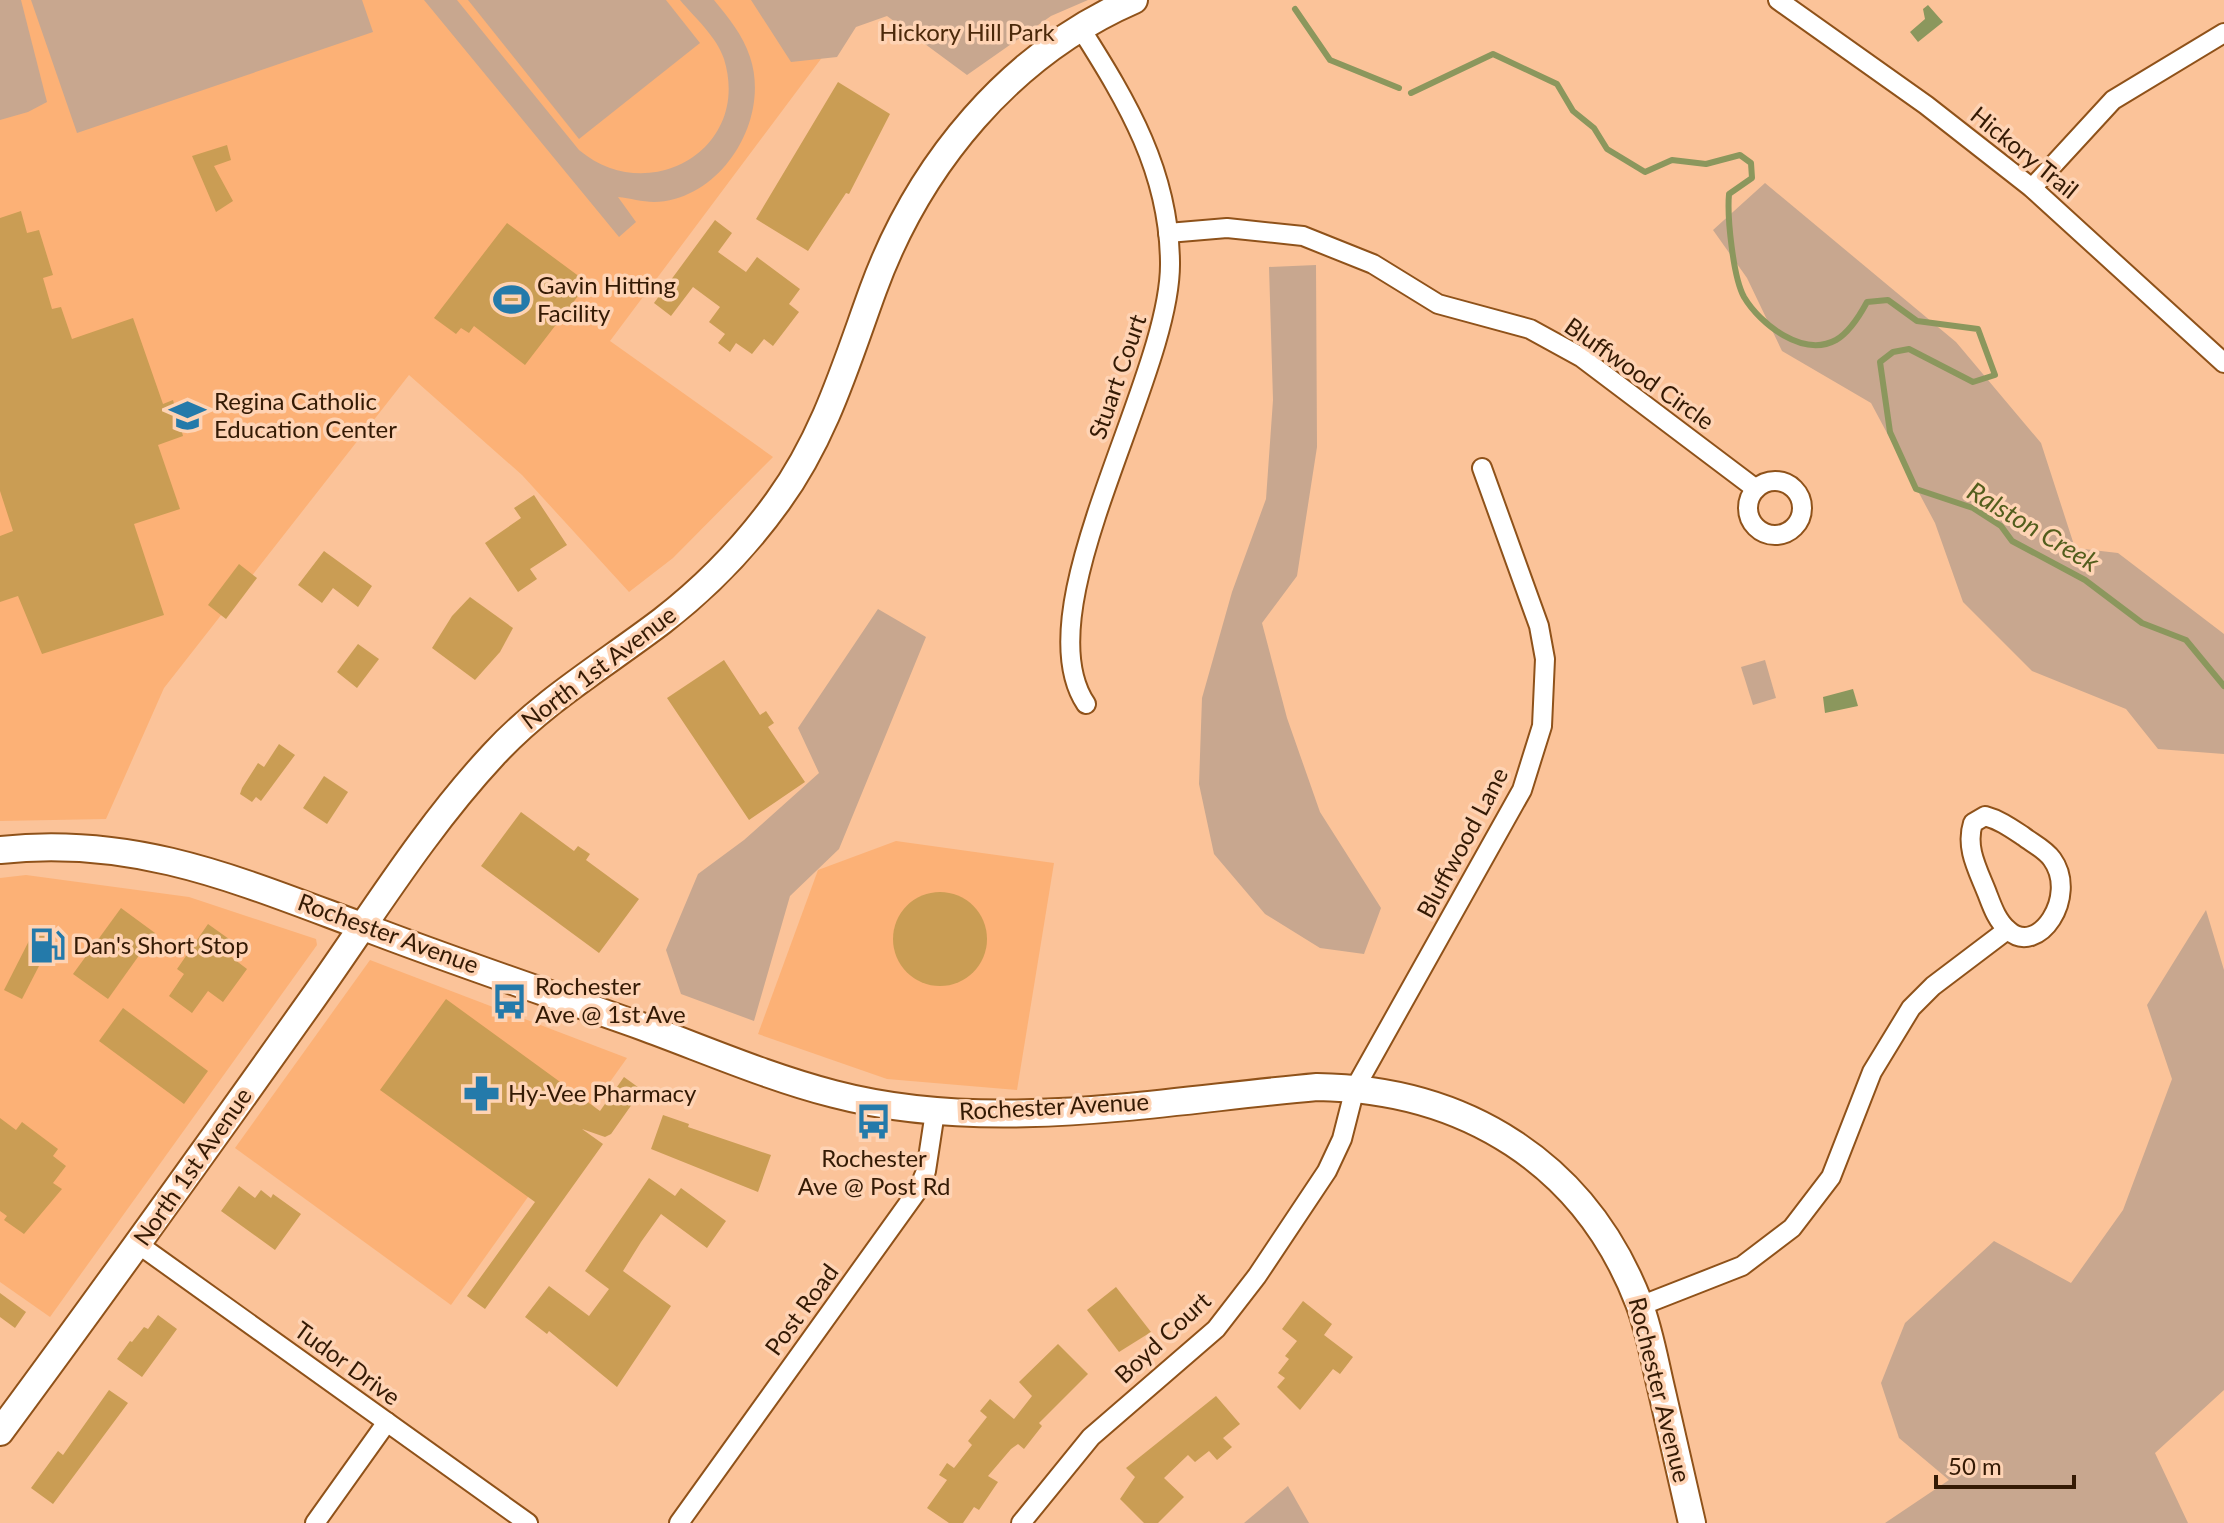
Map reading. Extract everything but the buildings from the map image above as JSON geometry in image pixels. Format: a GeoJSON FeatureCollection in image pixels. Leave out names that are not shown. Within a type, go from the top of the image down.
{"type":"FeatureCollection","features":[{"type":"Feature","properties":{"kind":"main road","name":"North 1st Avenue"},"geometry":{"type":"LineString","coordinates":[[0,1432],[138,1244],[393,882],[494,754],[532,716],[693,596],[744,545],[780,499],[810,450],[839,391],[892,242],[942,156],[1005,86],[1081,29],[1134,0]]}},
{"type":"Feature","properties":{"kind":"main road","name":"Rochester Avenue"},"geometry":{"type":"LineString","coordinates":[[0,850],[90,849],[188,864],[246,881],[364,927],[793,1081],[873,1103],[935,1112],[1032,1113],[1317,1087],[1355,1088],[1421,1100],[1453,1110],[1493,1130],[1539,1161],[1575,1197],[1606,1236],[1640,1306],[1692,1523]]}},
{"type":"Feature","properties":{"kind":"street","name":"Hickory Trail"},"geometry":{"type":"LineString","coordinates":[[1790,4],[2032,188],[2224,363]]}},
{"type":"Feature","properties":{"kind":"street","name":"Stuart Court"},"geometry":{"type":"LineString","coordinates":[[1081,29],[1142,131],[1164,201],[1169,298],[1161,332],[1101,499],[1073,609],[1071,673],[1086,704]]}},
{"type":"Feature","properties":{"kind":"street"},"geometry":{"type":"LineString","coordinates":[[2032,188],[2113,100],[2224,33]]}},
{"type":"Feature","properties":{"kind":"street","name":"Bluffwood Circle"},"geometry":{"type":"LineString","coordinates":[[1168,233],[1227,228],[1303,236],[1373,264],[1438,304],[1530,329],[1581,357],[1756,489]]}},
{"type":"Feature","properties":{"kind":"street","name":"Bluffwood Lane"},"geometry":{"type":"LineString","coordinates":[[1355,1088],[1522,790],[1542,726],[1545,682],[1539,626],[1482,468]]}},
{"type":"Feature","properties":{"kind":"street"},"geometry":{"type":"LineString","coordinates":[[1985,816],[1997,819],[2040,848],[2051,858],[2060,875],[2060,906],[2051,923],[2031,935],[2017,935],[2007,930],[1994,911],[1971,851],[1969,837],[1973,823],[1985,816]]}},
{"type":"Feature","properties":{"kind":"street"},"geometry":{"type":"LineString","coordinates":[[1640,1306],[1742,1266],[1792,1228],[1831,1177],[1872,1072],[1911,1008],[1933,986],[2007,930]]}},
{"type":"Feature","properties":{"kind":"street","name":"Boyd Court"},"geometry":{"type":"LineString","coordinates":[[1021,1523],[1091,1437],[1216,1329],[1257,1276],[1327,1171],[1342,1139],[1355,1088]]}},
{"type":"Feature","properties":{"kind":"street","name":"Post Road"},"geometry":{"type":"LineString","coordinates":[[679,1523],[918,1190],[926,1171],[935,1112]]}},
{"type":"Feature","properties":{"kind":"street","name":"Tudor Drive"},"geometry":{"type":"LineString","coordinates":[[138,1244],[528,1523]]}},
{"type":"Feature","properties":{"kind":"street"},"geometry":{"type":"LineString","coordinates":[[315,1523],[387,1422]]}},
{"type":"Feature","properties":{"kind":"shaded area","name":"Regina Catholic Education Center"},"geometry":{"type":"Polygon","coordinates":[[[0,0],[865,0],[610,341],[773,457],[673,558],[629,592],[522,475],[409,375],[164,688],[106,819],[0,821],[0,0]]]}},
{"type":"Feature","properties":{"kind":"shaded area"},"geometry":{"type":"Polygon","coordinates":[[[1928,5],[1943,22],[1918,42],[1910,32],[1925,19],[1923,9],[1928,5]]]}},
{"type":"Feature","properties":{"kind":"shaded area"},"geometry":{"type":"Polygon","coordinates":[[[1853,689],[1858,706],[1825,713],[1823,697],[1853,689]]]}},
{"type":"Feature","properties":{"kind":"shaded area"},"geometry":{"type":"Polygon","coordinates":[[[896,841],[1054,863],[1017,1090],[887,1079],[758,1034],[818,870],[896,841]]]}},
{"type":"Feature","properties":{"kind":"shaded area"},"geometry":{"type":"Polygon","coordinates":[[[26,875],[189,897],[316,939],[317,945],[50,1317],[0,1282],[0,878],[26,875]]]}},
{"type":"Feature","properties":{"kind":"shaded area"},"geometry":{"type":"Polygon","coordinates":[[[370,960],[627,1058],[451,1305],[235,1148],[370,960]]]}},
{"type":"Feature","properties":{"kind":"green space"},"geometry":{"type":"Polygon","coordinates":[[[0,0],[21,0],[47,102],[28,112],[0,120],[0,0]]]}},
{"type":"Feature","properties":{"kind":"green space"},"geometry":{"type":"Polygon","coordinates":[[[31,0],[362,0],[373,32],[77,133],[31,0]]]}},
{"type":"Feature","properties":{"kind":"green space"},"geometry":{"type":"Polygon","coordinates":[[[424,0],[457,0],[579,150],[606,166],[635,173],[663,171],[688,160],[709,143],[723,120],[729,91],[724,59],[711,35],[680,0],[714,0],[739,34],[750,57],[755,81],[747,130],[720,172],[701,187],[679,198],[654,202],[618,197],[636,222],[619,237],[424,0]]]}},
{"type":"Feature","properties":{"kind":"green space"},"geometry":{"type":"Polygon","coordinates":[[[468,0],[666,0],[700,43],[579,139],[468,0]]]}},
{"type":"Feature","properties":{"kind":"green space","name":"Hickory Hill Park"},"geometry":{"type":"Polygon","coordinates":[[[751,0],[1088,0],[1051,16],[967,75],[887,16],[856,27],[837,57],[791,62],[751,0]]]}},
{"type":"Feature","properties":{"kind":"green space"},"geometry":{"type":"Polygon","coordinates":[[[1765,183],[1956,342],[2041,443],[2075,548],[2118,553],[2224,634],[2224,754],[2158,749],[2126,709],[2032,671],[1963,602],[1935,523],[1871,403],[1782,351],[1747,278],[1713,230],[1765,183]]]}},
{"type":"Feature","properties":{"kind":"green space"},"geometry":{"type":"Polygon","coordinates":[[[1316,265],[1317,447],[1297,576],[1262,623],[1287,718],[1320,812],[1381,908],[1364,954],[1320,948],[1265,914],[1214,854],[1199,784],[1202,698],[1232,592],[1266,499],[1273,400],[1269,267],[1316,265]]]}},
{"type":"Feature","properties":{"kind":"green space"},"geometry":{"type":"Polygon","coordinates":[[[878,609],[926,637],[839,849],[790,896],[754,1021],[681,994],[666,950],[698,874],[744,840],[819,773],[798,728],[878,609]]]}},
{"type":"Feature","properties":{"kind":"green space"},"geometry":{"type":"Polygon","coordinates":[[[1765,660],[1776,698],[1753,705],[1741,667],[1765,660]]]}},
{"type":"Feature","properties":{"kind":"green space"},"geometry":{"type":"Polygon","coordinates":[[[2206,910],[2224,970],[2224,1390],[2155,1453],[2188,1523],[1885,1523],[1949,1480],[1899,1438],[1881,1383],[1905,1323],[1994,1241],[2071,1283],[2123,1210],[2172,1079],[2147,1005],[2206,910]]]}},
{"type":"Feature","properties":{"kind":"green space"},"geometry":{"type":"Polygon","coordinates":[[[1288,1486],[1309,1523],[1244,1523],[1288,1486]]]}},
{"type":"Feature","properties":{"kind":"waterway","name":"Ralston Creek"},"geometry":{"type":"LineString","coordinates":[[1295,9],[1330,60],[1399,88]]}},
{"type":"Feature","properties":{"kind":"waterway","name":"Ralston Creek"},"geometry":{"type":"LineString","coordinates":[[1411,93],[1493,54],[1557,84],[1573,111],[1594,128],[1607,149],[1645,172],[1672,160],[1706,164],[1740,155],[1751,163],[1752,178],[1729,194],[1729,217],[1740,288],[1760,318],[1784,335],[1810,345],[1841,337],[1867,302],[1888,300],[1917,321],[1978,329],[1995,375],[1973,382],[1909,349],[1893,352],[1880,362],[1890,432],[1916,489],[1973,508],[2001,526],[2012,541],[2085,580],[2142,623],[2186,640],[2224,686]]}},
{"type":"Feature","properties":{"kind":"place","name":"Gavin Hitting Facility"},"geometry":{"type":"Point","coordinates":[511,300]}},
{"type":"Feature","properties":{"kind":"place","name":"Regina Catholic Education Center"},"geometry":{"type":"Point","coordinates":[188,416]}},
{"type":"Feature","properties":{"kind":"place","name":"Dan's Short Stop"},"geometry":{"type":"Point","coordinates":[47,946]}},
{"type":"Feature","properties":{"kind":"place","name":"Rochester Ave @ 1st Ave"},"geometry":{"type":"Point","coordinates":[509,1001]}},
{"type":"Feature","properties":{"kind":"place","name":"Hy-Vee Pharmacy"},"geometry":{"type":"Point","coordinates":[482,1094]}},
{"type":"Feature","properties":{"kind":"place","name":"Rochester Ave @ Post Rd"},"geometry":{"type":"Point","coordinates":[874,1122]}}]}
